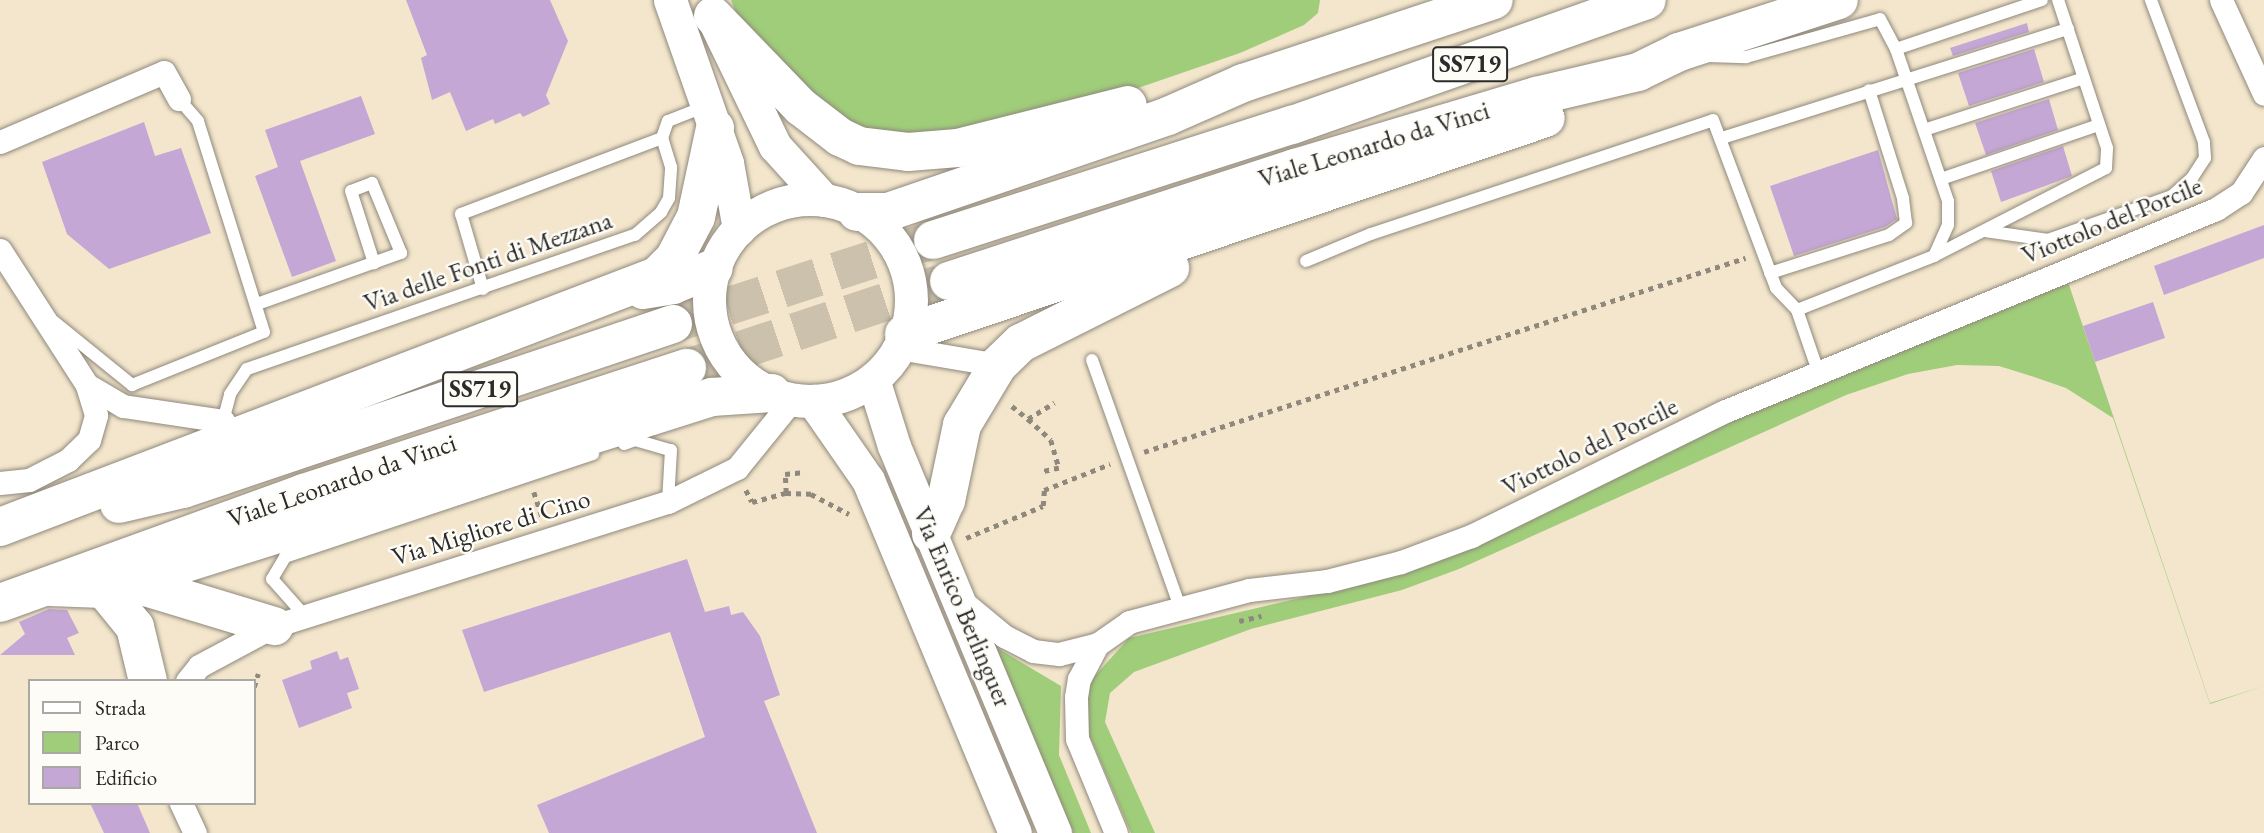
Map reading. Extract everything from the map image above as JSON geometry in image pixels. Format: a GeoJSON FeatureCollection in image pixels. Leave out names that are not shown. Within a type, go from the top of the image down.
{"type":"FeatureCollection","features":[{"type":"Feature","properties":{"kind":"highway"},"geometry":{"type":"LineString","coordinates":[[841,206],[888,212],[1168,116],[1237,86],[1494,0]]}},
{"type":"Feature","properties":{"kind":"highway","name":"Viale Leonardo da Vinci"},"geometry":{"type":"LineString","coordinates":[[933,240],[1292,125],[1647,0]]}},
{"type":"Feature","properties":{"kind":"highway","name":"Viale Leonardo da Vinci"},"geometry":{"type":"LineString","coordinates":[[949,281],[1308,164],[1536,96],[1638,72],[1679,52],[1839,0]]}},
{"type":"Feature","properties":{"kind":"highway"},"geometry":{"type":"LineString","coordinates":[[709,8],[821,123],[840,137],[882,150],[958,148],[1130,105],[1237,86]]}},
{"type":"Feature","properties":{"kind":"highway"},"geometry":{"type":"LineString","coordinates":[[902,341],[1557,114],[1638,72]]}},
{"type":"Feature","properties":{"kind":"highway"},"geometry":{"type":"LineString","coordinates":[[0,529],[230,430],[615,294],[657,276],[685,241],[703,197],[712,117]]}},
{"type":"Feature","properties":{"kind":"highway"},"geometry":{"type":"LineString","coordinates":[[935,542],[962,425],[998,365],[1021,343],[1146,278],[1373,179]]}},
{"type":"Feature","properties":{"kind":"highway"},"geometry":{"type":"LineString","coordinates":[[615,294],[673,285],[714,268]]}},
{"type":"Feature","properties":{"kind":"highway","name":"Viale Leonardo da Vinci"},"geometry":{"type":"LineString","coordinates":[[0,529],[183,489],[673,324]]}},
{"type":"Feature","properties":{"kind":"highway","name":"Viale Leonardo da Vinci"},"geometry":{"type":"LineString","coordinates":[[0,603],[291,497],[687,368]]}},
{"type":"Feature","properties":{"kind":"highway"},"geometry":{"type":"LineString","coordinates":[[117,585],[712,397],[792,398]]}},
{"type":"Feature","properties":{"kind":"highway"},"geometry":{"type":"LineString","coordinates":[[117,585],[135,627],[148,679]]}},
{"type":"Feature","properties":{"kind":"highway"},"geometry":{"type":"LineString","coordinates":[[50,587],[117,585],[289,621]]}},
{"type":"Feature","properties":{"kind":"main road"},"geometry":{"type":"LineString","coordinates":[[670,0],[712,117],[736,195],[739,229]]}},
{"type":"Feature","properties":{"kind":"main road"},"geometry":{"type":"LineString","coordinates":[[709,8],[769,136],[841,206],[889,237],[907,271],[911,302],[902,341],[873,379],[855,391],[792,398],[734,365],[715,336],[709,302],[714,268],[739,229],[787,200],[841,206]]}},
{"type":"Feature","properties":{"kind":"main road","name":"Via Enrico Berlinguer"},"geometry":{"type":"LineString","coordinates":[[873,379],[935,542],[1055,833]]}},
{"type":"Feature","properties":{"kind":"main road","name":"Via Enrico Berlinguer"},"geometry":{"type":"LineString","coordinates":[[792,398],[868,480],[1015,833]]}},
{"type":"Feature","properties":{"kind":"street"},"geometry":{"type":"LineString","coordinates":[[2221,0],[2264,94]]}},
{"type":"Feature","properties":{"kind":"street"},"geometry":{"type":"LineString","coordinates":[[0,142],[163,72],[179,99]]}},
{"type":"Feature","properties":{"kind":"street","name":"Viottolo del Porcile"},"geometry":{"type":"LineString","coordinates":[[1116,833],[1084,760],[1075,719],[1079,679],[1098,644],[1129,622],[1249,590],[1327,581],[1401,562],[1471,536],[1669,438],[1818,371],[2216,209],[2241,193],[2264,158]]}},
{"type":"Feature","properties":{"kind":"street"},"geometry":{"type":"LineString","coordinates":[[0,250],[87,385],[96,415],[89,440],[68,460],[29,480],[0,483]]}},
{"type":"Feature","properties":{"kind":"street"},"geometry":{"type":"LineString","coordinates":[[902,341],[998,365]]}},
{"type":"Feature","properties":{"kind":"street"},"geometry":{"type":"LineString","coordinates":[[87,385],[123,406],[230,430]]}},
{"type":"Feature","properties":{"kind":"street","name":"Via Migliore di Cino"},"geometry":{"type":"LineString","coordinates":[[189,679],[199,666],[289,621],[668,502],[737,468],[792,398]]}},
{"type":"Feature","properties":{"kind":"street"},"geometry":{"type":"LineString","coordinates":[[959,598],[1004,636],[1033,651],[1059,654],[1098,644]]}},
{"type":"Feature","properties":{"kind":"street"},"geometry":{"type":"LineString","coordinates":[[182,805],[195,833]]}},
{"type":"Feature","properties":{"kind":"lane"},"geometry":{"type":"LineString","coordinates":[[483,289],[461,214],[662,138],[668,121],[712,117],[657,0]]}},
{"type":"Feature","properties":{"kind":"lane"},"geometry":{"type":"LineString","coordinates":[[1896,49],[2042,0]]}},
{"type":"Feature","properties":{"kind":"lane"},"geometry":{"type":"LineString","coordinates":[[1797,310],[1934,256],[2099,174],[2107,158],[2099,125],[2058,0]]}},
{"type":"Feature","properties":{"kind":"lane"},"geometry":{"type":"LineString","coordinates":[[1985,231],[2048,240],[2172,196],[2192,178],[2205,158],[2204,142],[2151,0]]}},
{"type":"Feature","properties":{"kind":"lane"},"geometry":{"type":"LineString","coordinates":[[1679,52],[1746,57],[1870,19],[1880,19],[1896,49],[1948,201],[1948,225],[1934,256]]}},
{"type":"Feature","properties":{"kind":"lane"},"geometry":{"type":"LineString","coordinates":[[1722,138],[2068,29]]}},
{"type":"Feature","properties":{"kind":"lane"},"geometry":{"type":"LineString","coordinates":[[1924,130],[2084,78]]}},
{"type":"Feature","properties":{"kind":"lane"},"geometry":{"type":"LineString","coordinates":[[1770,273],[1889,235],[1906,223],[1903,198],[1869,90]]}},
{"type":"Feature","properties":{"kind":"lane"},"geometry":{"type":"LineString","coordinates":[[43,313],[132,384],[264,332],[198,121],[179,99]]}},
{"type":"Feature","properties":{"kind":"lane"},"geometry":{"type":"LineString","coordinates":[[1306,261],[1371,234],[1713,120],[1722,138],[1776,288],[1797,310],[1818,371]]}},
{"type":"Feature","properties":{"kind":"lane"},"geometry":{"type":"LineString","coordinates":[[1941,179],[2099,125]]}},
{"type":"Feature","properties":{"kind":"lane","name":"Via delle Fonti di Mezzana"},"geometry":{"type":"LineString","coordinates":[[230,430],[230,394],[247,369],[635,235],[649,224],[669,198],[672,182],[662,138]]}},
{"type":"Feature","properties":{"kind":"lane"},"geometry":{"type":"LineString","coordinates":[[257,304],[401,254],[372,183],[351,191],[374,263]]}},
{"type":"Feature","properties":{"kind":"lane"},"geometry":{"type":"LineString","coordinates":[[1092,360],[1181,607]]}},
{"type":"Feature","properties":{"kind":"lane"},"geometry":{"type":"LineString","coordinates":[[289,621],[272,579],[285,557],[635,440],[671,450],[668,502]]}},
{"type":"Feature","properties":{"kind":"lane"},"geometry":{"type":"LineString","coordinates":[[968,723],[1000,833]]}},
{"type":"Feature","properties":{"kind":"path"},"geometry":{"type":"LineString","coordinates":[[935,542],[1043,506],[1044,490],[1126,458],[1763,253]]}},
{"type":"Feature","properties":{"kind":"path"},"geometry":{"type":"LineString","coordinates":[[1028,419],[1051,440],[1059,468],[1041,472]]}},
{"type":"Feature","properties":{"kind":"path"},"geometry":{"type":"LineString","coordinates":[[786,493],[785,474],[805,472]]}},
{"type":"Feature","properties":{"kind":"path"},"geometry":{"type":"LineString","coordinates":[[529,476],[544,521]]}},
{"type":"Feature","properties":{"kind":"path"},"geometry":{"type":"LineString","coordinates":[[752,502],[786,493],[811,494],[833,502],[852,516]]}},
{"type":"Feature","properties":{"kind":"path"},"geometry":{"type":"LineString","coordinates":[[256,680],[258,674]]}},
{"type":"Feature","properties":{"kind":"green space"},"geometry":{"type":"Polygon","coordinates":[[[731,0],[1320,0],[1318,13],[1304,25],[1240,53],[1138,88],[925,142],[858,135],[746,38],[731,0]]]}},
{"type":"Feature","properties":{"kind":"green space"},"geometry":{"type":"Polygon","coordinates":[[[2067,279],[2210,703],[2264,686],[2210,704],[2113,418],[2066,388],[2031,376],[1999,366],[1957,365],[1908,374],[1846,395],[1459,569],[1402,590],[1251,629],[1134,672],[1110,693],[1105,722],[1155,833],[1131,833],[1086,727],[1087,694],[1093,678],[1129,638],[1304,597],[1468,545],[1782,396],[2067,279]]]}},
{"type":"Feature","properties":{"kind":"green space"},"geometry":{"type":"Polygon","coordinates":[[[999,649],[1061,686],[1059,755],[1091,833],[1073,833],[995,652],[999,649]]]}},
{"type":"Feature","properties":{"kind":"building"},"geometry":{"type":"Polygon","coordinates":[[[406,0],[550,0],[568,41],[546,95],[550,104],[523,117],[520,113],[495,124],[493,119],[466,131],[450,92],[432,100],[421,58],[427,55],[406,0]]]}},
{"type":"Feature","properties":{"kind":"building"},"geometry":{"type":"Polygon","coordinates":[[[2027,23],[2029,32],[1953,56],[1950,48],[2027,23]]]}},
{"type":"Feature","properties":{"kind":"building"},"geometry":{"type":"Polygon","coordinates":[[[2034,49],[2044,82],[1969,106],[1958,73],[2034,49]]]}},
{"type":"Feature","properties":{"kind":"building"},"geometry":{"type":"Polygon","coordinates":[[[361,96],[375,134],[300,161],[336,261],[292,277],[255,176],[278,167],[265,130],[361,96]]]}},
{"type":"Feature","properties":{"kind":"building"},"geometry":{"type":"Polygon","coordinates":[[[2049,99],[2058,130],[1986,155],[1975,123],[2049,99]]]}},
{"type":"Feature","properties":{"kind":"building"},"geometry":{"type":"Polygon","coordinates":[[[144,122],[155,156],[181,148],[211,233],[109,269],[67,234],[42,162],[144,122]]]}},
{"type":"Feature","properties":{"kind":"building"},"geometry":{"type":"Polygon","coordinates":[[[2063,146],[2072,176],[2001,202],[1991,171],[2063,146]]]}},
{"type":"Feature","properties":{"kind":"building"},"geometry":{"type":"Polygon","coordinates":[[[1878,150],[1897,219],[1885,227],[1794,256],[1770,186],[1878,150]]]}},
{"type":"Feature","properties":{"kind":"building"},"geometry":{"type":"Polygon","coordinates":[[[2264,225],[2264,258],[2164,295],[2154,266],[2264,225]]]}},
{"type":"Feature","properties":{"kind":"building"},"geometry":{"type":"Polygon","coordinates":[[[2153,302],[2165,338],[2095,362],[2083,326],[2153,302]]]}},
{"type":"Feature","properties":{"kind":"building"},"geometry":{"type":"Polygon","coordinates":[[[687,559],[705,612],[729,606],[731,615],[743,612],[760,636],[780,695],[764,701],[817,833],[549,833],[537,805],[705,737],[670,632],[484,692],[462,630],[687,559]]]}},
{"type":"Feature","properties":{"kind":"building"},"geometry":{"type":"Polygon","coordinates":[[[49,609],[67,610],[79,633],[67,638],[75,655],[0,655],[25,634],[19,622],[49,609]]]}},
{"type":"Feature","properties":{"kind":"building"},"geometry":{"type":"Polygon","coordinates":[[[337,651],[340,660],[348,657],[359,689],[347,693],[352,708],[299,728],[282,680],[312,669],[310,661],[337,651]]]}},
{"type":"Feature","properties":{"kind":"building"},"geometry":{"type":"Polygon","coordinates":[[[91,805],[138,805],[150,833],[104,833],[91,805]]]}},
{"type":"Feature","properties":{"kind":"tunnel"},"geometry":{"type":"LineString","coordinates":[[673,324],[933,240]]}},
{"type":"Feature","properties":{"kind":"tunnel"},"geometry":{"type":"LineString","coordinates":[[687,368],[949,281]]}}]}
